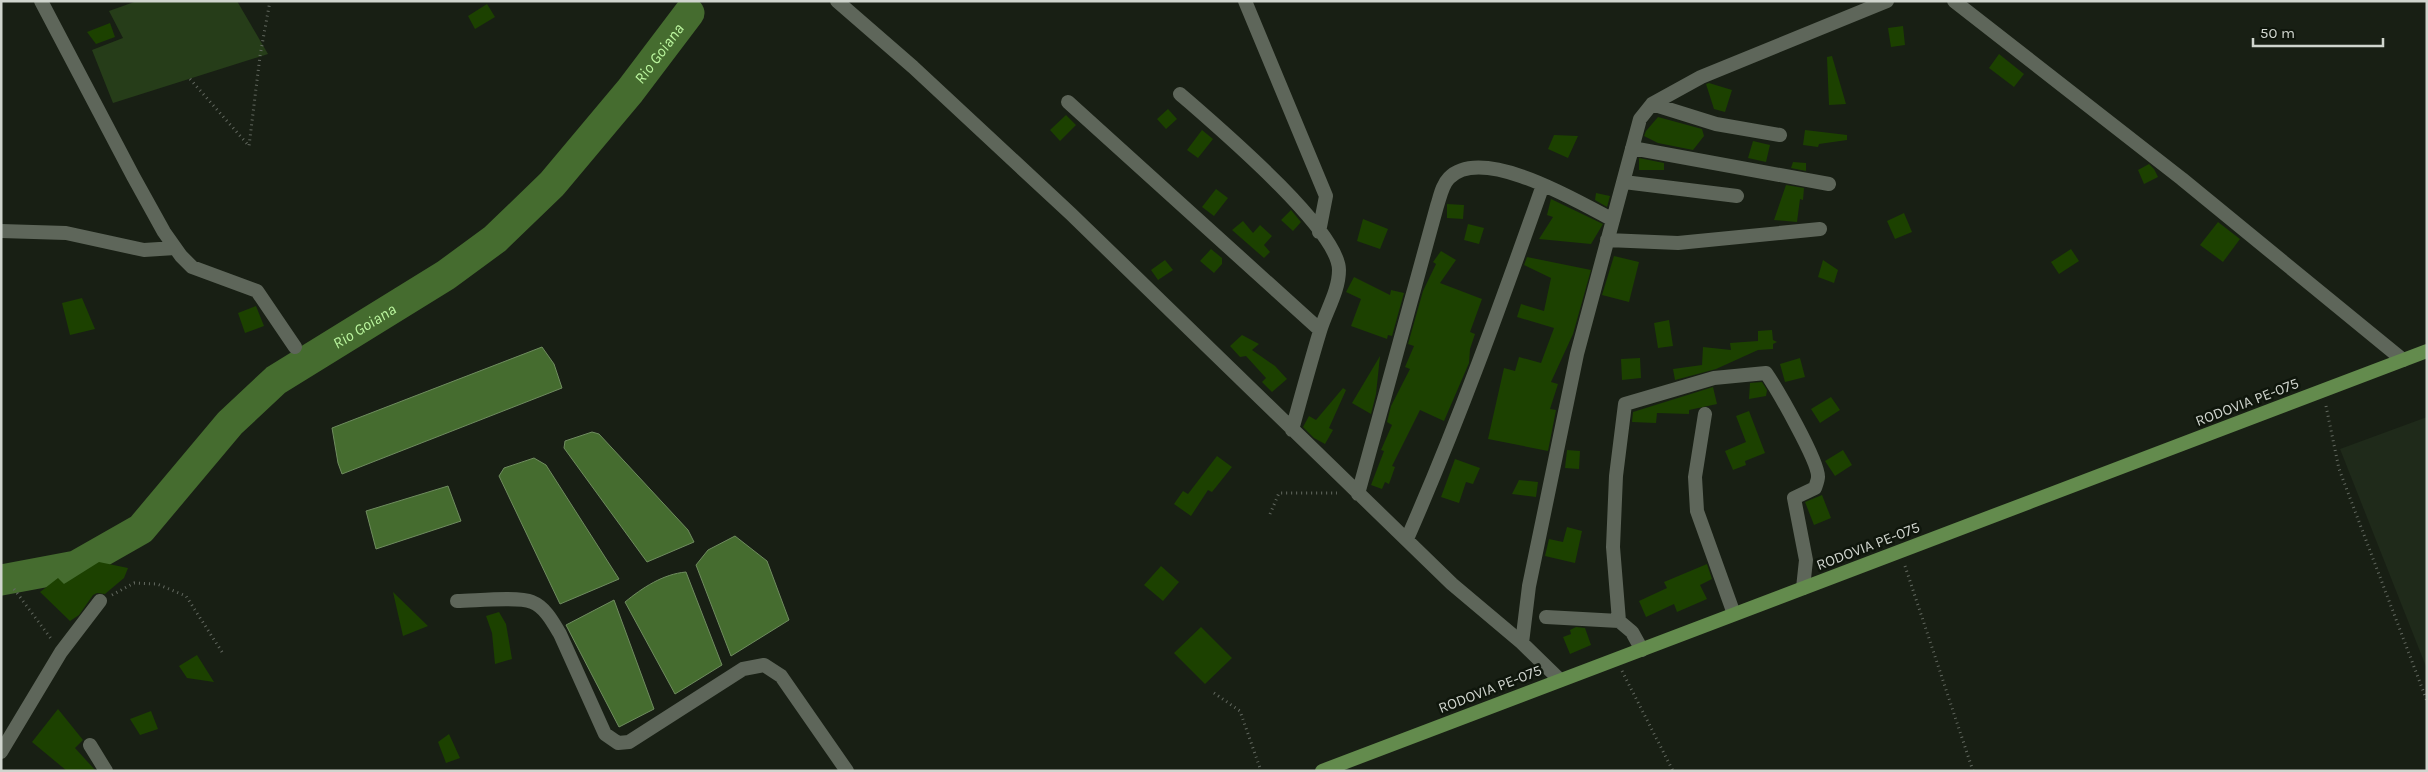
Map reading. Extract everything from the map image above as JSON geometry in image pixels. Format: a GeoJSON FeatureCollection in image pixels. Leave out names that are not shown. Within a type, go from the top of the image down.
{"type":"FeatureCollection","features":[{"type":"Feature","properties":{"kind":"main road","name":"RODOVIA PE-075"},"geometry":{"type":"LineString","coordinates":[[1322,771],[2427,351]]}},
{"type":"Feature","properties":{"kind":"street"},"geometry":{"type":"LineString","coordinates":[[41,1],[133,176],[175,248],[192,267],[257,291],[295,347]]}},
{"type":"Feature","properties":{"kind":"street"},"geometry":{"type":"LineString","coordinates":[[837,1],[913,67],[1064,208],[1452,584],[1522,643],[1560,680]]}},
{"type":"Feature","properties":{"kind":"street"},"geometry":{"type":"LineString","coordinates":[[1245,1],[1326,196],[1319,232]]}},
{"type":"Feature","properties":{"kind":"street"},"geometry":{"type":"LineString","coordinates":[[1522,643],[1528,586],[1577,354],[1640,119],[1652,104],[1700,77],[1886,1]]}},
{"type":"Feature","properties":{"kind":"street"},"geometry":{"type":"LineString","coordinates":[[1954,1],[2182,179],[2403,360]]}},
{"type":"Feature","properties":{"kind":"street"},"geometry":{"type":"LineString","coordinates":[[1180,94],[1270,174],[1319,232],[1338,260],[1338,280],[1320,330],[1292,430]]}},
{"type":"Feature","properties":{"kind":"street"},"geometry":{"type":"LineString","coordinates":[[1068,102],[1320,330]]}},
{"type":"Feature","properties":{"kind":"street"},"geometry":{"type":"LineString","coordinates":[[1652,104],[1716,124],[1780,135]]}},
{"type":"Feature","properties":{"kind":"street"},"geometry":{"type":"LineString","coordinates":[[1632,148],[1829,184]]}},
{"type":"Feature","properties":{"kind":"street"},"geometry":{"type":"LineString","coordinates":[[1358,494],[1444,183],[1450,176],[1472,166],[1493,168],[1543,185],[1613,220]]}},
{"type":"Feature","properties":{"kind":"street"},"geometry":{"type":"LineString","coordinates":[[1624,182],[1737,196]]}},
{"type":"Feature","properties":{"kind":"street"},"geometry":{"type":"LineString","coordinates":[[1407,539],[1437,471],[1486,346],[1543,185]]}},
{"type":"Feature","properties":{"kind":"street"},"geometry":{"type":"LineString","coordinates":[[1607,240],[1678,243],[1820,229]]}},
{"type":"Feature","properties":{"kind":"street"},"geometry":{"type":"LineString","coordinates":[[1,232],[66,233],[144,250],[175,248]]}},
{"type":"Feature","properties":{"kind":"street"},"geometry":{"type":"LineString","coordinates":[[1619,621],[1613,547],[1616,476],[1626,404],[1714,378],[1766,373],[1778,391],[1808,450],[1819,476],[1815,488],[1794,498],[1806,560],[1803,588]]}},
{"type":"Feature","properties":{"kind":"street"},"geometry":{"type":"LineString","coordinates":[[1705,414],[1695,477],[1697,511],[1734,614]]}},
{"type":"Feature","properties":{"kind":"street"},"geometry":{"type":"LineString","coordinates":[[457,601],[524,600],[540,607],[551,618],[560,634],[605,734],[618,744],[624,744],[642,735],[743,669],[764,664],[782,676],[847,771]]}},
{"type":"Feature","properties":{"kind":"street"},"geometry":{"type":"LineString","coordinates":[[1,752],[61,652],[100,602]]}},
{"type":"Feature","properties":{"kind":"street"},"geometry":{"type":"LineString","coordinates":[[1546,617],[1619,621],[1632,632],[1642,650]]}},
{"type":"Feature","properties":{"kind":"street"},"geometry":{"type":"LineString","coordinates":[[90,745],[106,771]]}},
{"type":"Feature","properties":{"kind":"path"},"geometry":{"type":"LineString","coordinates":[[190,79],[249,146],[260,56],[270,1]]}},
{"type":"Feature","properties":{"kind":"path"},"geometry":{"type":"LineString","coordinates":[[2323,390],[2338,469],[2427,701]]}},
{"type":"Feature","properties":{"kind":"path"},"geometry":{"type":"LineString","coordinates":[[1270,514],[1280,492],[1358,494]]}},
{"type":"Feature","properties":{"kind":"path"},"geometry":{"type":"LineString","coordinates":[[1900,551],[1973,771]]}},
{"type":"Feature","properties":{"kind":"path"},"geometry":{"type":"LineString","coordinates":[[100,602],[134,583],[157,584],[186,596],[222,652]]}},
{"type":"Feature","properties":{"kind":"path"},"geometry":{"type":"LineString","coordinates":[[14,589],[61,652]]}},
{"type":"Feature","properties":{"kind":"path"},"geometry":{"type":"LineString","coordinates":[[1616,660],[1673,771]]}},
{"type":"Feature","properties":{"kind":"path"},"geometry":{"type":"LineString","coordinates":[[1214,693],[1240,711],[1261,771]]}},
{"type":"Feature","properties":{"kind":"shaded area"},"geometry":{"type":"Polygon","coordinates":[[[137,1],[237,1],[268,54],[113,103],[92,50],[123,38],[109,11],[137,1]]]}},
{"type":"Feature","properties":{"kind":"shaded area"},"geometry":{"type":"Polygon","coordinates":[[[542,347],[554,364],[562,388],[342,474],[338,463],[332,428],[542,347]]]}},
{"type":"Feature","properties":{"kind":"shaded area"},"geometry":{"type":"Polygon","coordinates":[[[2427,417],[2427,669],[2340,449],[2427,417]]]}},
{"type":"Feature","properties":{"kind":"shaded area"},"geometry":{"type":"Polygon","coordinates":[[[592,432],[599,434],[688,530],[694,542],[647,562],[564,448],[565,441],[592,432]]]}},
{"type":"Feature","properties":{"kind":"shaded area"},"geometry":{"type":"Polygon","coordinates":[[[534,458],[546,465],[619,579],[560,604],[499,476],[504,468],[534,458]]]}},
{"type":"Feature","properties":{"kind":"shaded area"},"geometry":{"type":"Polygon","coordinates":[[[448,486],[461,521],[376,549],[366,511],[448,486]]]}},
{"type":"Feature","properties":{"kind":"shaded area"},"geometry":{"type":"Polygon","coordinates":[[[735,536],[767,561],[789,620],[731,656],[696,565],[708,550],[735,536]]]}},
{"type":"Feature","properties":{"kind":"shaded area"},"geometry":{"type":"Polygon","coordinates":[[[686,572],[722,665],[675,694],[625,602],[653,582],[677,573],[686,572]]]}},
{"type":"Feature","properties":{"kind":"shaded area"},"geometry":{"type":"Polygon","coordinates":[[[614,600],[654,709],[619,727],[566,625],[614,600]]]}},
{"type":"Feature","properties":{"kind":"building"},"geometry":{"type":"Polygon","coordinates":[[[487,4],[495,17],[475,29],[468,16],[487,4]]]}},
{"type":"Feature","properties":{"kind":"building"},"geometry":{"type":"Polygon","coordinates":[[[110,23],[115,37],[96,44],[87,32],[110,23]]]}},
{"type":"Feature","properties":{"kind":"building"},"geometry":{"type":"Polygon","coordinates":[[[1903,26],[1905,45],[1891,47],[1888,28],[1903,26]]]}},
{"type":"Feature","properties":{"kind":"building"},"geometry":{"type":"Polygon","coordinates":[[[1999,54],[2024,74],[2014,87],[1989,68],[1999,54]]]}},
{"type":"Feature","properties":{"kind":"building"},"geometry":{"type":"Polygon","coordinates":[[[1832,56],[1846,104],[1829,105],[1827,57],[1832,56]]]}},
{"type":"Feature","properties":{"kind":"building"},"geometry":{"type":"Polygon","coordinates":[[[1709,83],[1732,90],[1725,112],[1714,109],[1706,84],[1709,83]]]}},
{"type":"Feature","properties":{"kind":"building"},"geometry":{"type":"Polygon","coordinates":[[[1168,109],[1177,119],[1166,129],[1157,119],[1168,109]]]}},
{"type":"Feature","properties":{"kind":"building"},"geometry":{"type":"Polygon","coordinates":[[[1066,115],[1076,125],[1060,141],[1050,130],[1066,115]]]}},
{"type":"Feature","properties":{"kind":"building"},"geometry":{"type":"Polygon","coordinates":[[[1658,117],[1702,129],[1704,136],[1693,150],[1658,143],[1644,136],[1658,117]]]}},
{"type":"Feature","properties":{"kind":"building"},"geometry":{"type":"Polygon","coordinates":[[[1202,130],[1213,139],[1198,158],[1187,150],[1202,130]]]}},
{"type":"Feature","properties":{"kind":"building"},"geometry":{"type":"Polygon","coordinates":[[[1805,130],[1847,135],[1847,140],[1819,144],[1818,147],[1803,145],[1805,130]]]}},
{"type":"Feature","properties":{"kind":"building"},"geometry":{"type":"Polygon","coordinates":[[[1554,135],[1578,136],[1568,158],[1548,149],[1554,135]]]}},
{"type":"Feature","properties":{"kind":"building"},"geometry":{"type":"Polygon","coordinates":[[[1753,141],[1770,145],[1766,162],[1748,158],[1753,141]]]}},
{"type":"Feature","properties":{"kind":"building"},"geometry":{"type":"Polygon","coordinates":[[[1639,158],[1664,163],[1664,170],[1639,170],[1639,158]]]}},
{"type":"Feature","properties":{"kind":"building"},"geometry":{"type":"Polygon","coordinates":[[[1793,162],[1806,163],[1806,171],[1791,168],[1793,162]]]}},
{"type":"Feature","properties":{"kind":"building"},"geometry":{"type":"Polygon","coordinates":[[[2149,164],[2158,177],[2144,184],[2138,170],[2149,164]]]}},
{"type":"Feature","properties":{"kind":"building"},"geometry":{"type":"Polygon","coordinates":[[[1786,185],[1804,188],[1803,200],[1800,199],[1797,222],[1774,220],[1786,185]]]}},
{"type":"Feature","properties":{"kind":"building"},"geometry":{"type":"Polygon","coordinates":[[[1216,189],[1228,198],[1214,216],[1202,207],[1216,189]]]}},
{"type":"Feature","properties":{"kind":"building"},"geometry":{"type":"Polygon","coordinates":[[[1596,193],[1610,196],[1607,207],[1595,200],[1596,193]]]}},
{"type":"Feature","properties":{"kind":"building"},"geometry":{"type":"Polygon","coordinates":[[[1551,199],[1603,224],[1591,244],[1539,239],[1553,217],[1547,215],[1551,199]]]}},
{"type":"Feature","properties":{"kind":"building"},"geometry":{"type":"Polygon","coordinates":[[[1447,204],[1464,205],[1463,219],[1447,218],[1447,204]]]}},
{"type":"Feature","properties":{"kind":"building"},"geometry":{"type":"Polygon","coordinates":[[[1291,210],[1301,222],[1293,231],[1281,220],[1291,210]]]}},
{"type":"Feature","properties":{"kind":"building"},"geometry":{"type":"Polygon","coordinates":[[[1904,213],[1912,232],[1895,239],[1887,221],[1904,213]]]}},
{"type":"Feature","properties":{"kind":"building"},"geometry":{"type":"Polygon","coordinates":[[[1363,219],[1388,229],[1380,249],[1357,241],[1363,219]]]}},
{"type":"Feature","properties":{"kind":"building"},"geometry":{"type":"Polygon","coordinates":[[[1243,221],[1253,233],[1260,225],[1272,236],[1264,245],[1270,252],[1264,258],[1232,230],[1243,221]]]}},
{"type":"Feature","properties":{"kind":"building"},"geometry":{"type":"Polygon","coordinates":[[[2218,222],[2240,239],[2223,262],[2200,245],[2218,222]]]}},
{"type":"Feature","properties":{"kind":"building"},"geometry":{"type":"Polygon","coordinates":[[[1468,224],[1484,228],[1479,244],[1464,240],[1468,224]]]}},
{"type":"Feature","properties":{"kind":"building"},"geometry":{"type":"Polygon","coordinates":[[[1211,249],[1222,258],[1222,264],[1214,273],[1200,261],[1211,249]]]}},
{"type":"Feature","properties":{"kind":"building"},"geometry":{"type":"Polygon","coordinates":[[[2071,249],[2079,261],[2059,274],[2051,262],[2071,249]]]}},
{"type":"Feature","properties":{"kind":"building"},"geometry":{"type":"Polygon","coordinates":[[[1441,251],[1456,260],[1440,283],[1482,299],[1470,332],[1475,334],[1470,349],[1469,363],[1444,421],[1420,410],[1392,466],[1395,467],[1389,484],[1385,482],[1382,489],[1371,485],[1384,451],[1381,450],[1392,425],[1387,422],[1391,406],[1410,369],[1405,367],[1414,346],[1408,344],[1423,291],[1436,264],[1433,262],[1441,251]]]}},
{"type":"Feature","properties":{"kind":"building"},"geometry":{"type":"Polygon","coordinates":[[[1614,256],[1639,262],[1629,302],[1602,295],[1614,256]]]}},
{"type":"Feature","properties":{"kind":"building"},"geometry":{"type":"Polygon","coordinates":[[[1527,257],[1591,270],[1573,334],[1551,382],[1558,384],[1550,409],[1556,410],[1548,451],[1488,439],[1504,368],[1515,371],[1519,357],[1541,363],[1554,328],[1517,317],[1521,304],[1544,311],[1551,278],[1524,265],[1527,257]]]}},
{"type":"Feature","properties":{"kind":"building"},"geometry":{"type":"Polygon","coordinates":[[[1165,260],[1173,270],[1158,280],[1151,270],[1165,260]]]}},
{"type":"Feature","properties":{"kind":"building"},"geometry":{"type":"Polygon","coordinates":[[[1823,260],[1838,270],[1834,283],[1818,277],[1823,260]]]}},
{"type":"Feature","properties":{"kind":"building"},"geometry":{"type":"Polygon","coordinates":[[[1354,277],[1390,295],[1391,290],[1404,293],[1392,336],[1388,335],[1387,339],[1351,326],[1361,299],[1346,292],[1354,277]]]}},
{"type":"Feature","properties":{"kind":"building"},"geometry":{"type":"Polygon","coordinates":[[[82,298],[95,329],[70,335],[62,303],[82,298]]]}},
{"type":"Feature","properties":{"kind":"building"},"geometry":{"type":"Polygon","coordinates":[[[256,306],[264,326],[245,333],[238,313],[256,306]]]}},
{"type":"Feature","properties":{"kind":"building"},"geometry":{"type":"Polygon","coordinates":[[[1669,320],[1673,346],[1658,348],[1654,323],[1669,320]]]}},
{"type":"Feature","properties":{"kind":"building"},"geometry":{"type":"Polygon","coordinates":[[[1772,330],[1773,340],[1777,342],[1773,344],[1773,349],[1758,350],[1716,369],[1675,380],[1673,369],[1702,365],[1703,347],[1731,350],[1730,343],[1758,341],[1758,331],[1772,330]]]}},
{"type":"Feature","properties":{"kind":"building"},"geometry":{"type":"Polygon","coordinates":[[[1242,335],[1259,344],[1252,350],[1275,366],[1287,379],[1272,392],[1262,382],[1266,378],[1246,356],[1240,357],[1230,346],[1242,335]]]}},
{"type":"Feature","properties":{"kind":"building"},"geometry":{"type":"Polygon","coordinates":[[[1380,356],[1376,394],[1371,414],[1352,403],[1380,356]]]}},
{"type":"Feature","properties":{"kind":"building"},"geometry":{"type":"Polygon","coordinates":[[[1640,358],[1641,378],[1622,380],[1621,359],[1640,358]]]}},
{"type":"Feature","properties":{"kind":"building"},"geometry":{"type":"Polygon","coordinates":[[[1800,358],[1805,377],[1785,382],[1780,364],[1800,358]]]}},
{"type":"Feature","properties":{"kind":"building"},"geometry":{"type":"Polygon","coordinates":[[[1762,382],[1767,390],[1766,396],[1749,399],[1750,383],[1762,382]]]}},
{"type":"Feature","properties":{"kind":"building"},"geometry":{"type":"Polygon","coordinates":[[[1713,387],[1717,404],[1689,410],[1689,414],[1657,413],[1656,423],[1632,422],[1633,412],[1713,387]]]}},
{"type":"Feature","properties":{"kind":"building"},"geometry":{"type":"Polygon","coordinates":[[[1343,388],[1346,390],[1329,428],[1333,430],[1325,444],[1314,438],[1303,427],[1309,416],[1316,420],[1343,388]]]}},
{"type":"Feature","properties":{"kind":"building"},"geometry":{"type":"Polygon","coordinates":[[[1831,397],[1840,410],[1820,423],[1811,409],[1831,397]]]}},
{"type":"Feature","properties":{"kind":"building"},"geometry":{"type":"Polygon","coordinates":[[[1749,411],[1765,453],[1745,461],[1746,465],[1733,470],[1725,451],[1746,442],[1736,416],[1749,411]]]}},
{"type":"Feature","properties":{"kind":"building"},"geometry":{"type":"Polygon","coordinates":[[[1567,450],[1580,451],[1579,469],[1565,468],[1567,450]]]}},
{"type":"Feature","properties":{"kind":"building"},"geometry":{"type":"Polygon","coordinates":[[[1843,450],[1852,465],[1835,476],[1825,461],[1843,450]]]}},
{"type":"Feature","properties":{"kind":"building"},"geometry":{"type":"Polygon","coordinates":[[[1217,456],[1232,467],[1212,492],[1208,490],[1191,516],[1174,504],[1183,491],[1188,494],[1217,456]]]}},
{"type":"Feature","properties":{"kind":"building"},"geometry":{"type":"Polygon","coordinates":[[[1455,459],[1480,468],[1473,484],[1466,482],[1459,503],[1441,497],[1455,459]]]}},
{"type":"Feature","properties":{"kind":"building"},"geometry":{"type":"Polygon","coordinates":[[[1519,480],[1538,482],[1536,497],[1512,494],[1519,480]]]}},
{"type":"Feature","properties":{"kind":"building"},"geometry":{"type":"Polygon","coordinates":[[[1822,495],[1831,518],[1814,525],[1805,502],[1822,495]]]}},
{"type":"Feature","properties":{"kind":"building"},"geometry":{"type":"Polygon","coordinates":[[[1567,527],[1582,531],[1575,563],[1545,556],[1549,539],[1563,542],[1567,527]]]}},
{"type":"Feature","properties":{"kind":"building"},"geometry":{"type":"Polygon","coordinates":[[[99,562],[128,568],[124,578],[105,594],[97,593],[93,595],[79,615],[70,621],[40,592],[58,578],[64,584],[99,562]]]}},
{"type":"Feature","properties":{"kind":"building"},"geometry":{"type":"Polygon","coordinates":[[[1707,564],[1712,579],[1700,585],[1707,599],[1677,612],[1674,604],[1646,617],[1639,601],[1667,588],[1664,582],[1707,564]]]}},
{"type":"Feature","properties":{"kind":"building"},"geometry":{"type":"Polygon","coordinates":[[[1161,566],[1179,582],[1163,601],[1144,585],[1161,566]]]}},
{"type":"Feature","properties":{"kind":"building"},"geometry":{"type":"Polygon","coordinates":[[[393,592],[428,626],[403,636],[393,592]]]}},
{"type":"Feature","properties":{"kind":"building"},"geometry":{"type":"Polygon","coordinates":[[[499,612],[506,624],[512,659],[495,664],[492,633],[486,616],[499,612]]]}},
{"type":"Feature","properties":{"kind":"building"},"geometry":{"type":"Polygon","coordinates":[[[1201,627],[1232,658],[1205,684],[1174,653],[1201,627]]]}},
{"type":"Feature","properties":{"kind":"building"},"geometry":{"type":"Polygon","coordinates":[[[1576,627],[1585,628],[1591,645],[1570,654],[1563,637],[1571,634],[1570,630],[1576,627]]]}},
{"type":"Feature","properties":{"kind":"building"},"geometry":{"type":"Polygon","coordinates":[[[197,655],[214,682],[187,678],[179,666],[197,655]]]}},
{"type":"Feature","properties":{"kind":"building"},"geometry":{"type":"Polygon","coordinates":[[[58,709],[83,740],[75,748],[96,771],[67,771],[32,742],[58,709]]]}},
{"type":"Feature","properties":{"kind":"building"},"geometry":{"type":"Polygon","coordinates":[[[151,711],[158,729],[140,735],[130,719],[151,711]]]}},
{"type":"Feature","properties":{"kind":"building"},"geometry":{"type":"Polygon","coordinates":[[[449,734],[460,758],[446,763],[438,742],[449,734]]]}},
{"type":"Feature","properties":{"kind":"waterway","name":"Rio Goiana"},"geometry":{"type":"LineString","coordinates":[[1,580],[76,566],[141,529],[230,423],[276,380],[446,275],[495,239],[552,184],[630,91],[689,13]]}}]}
